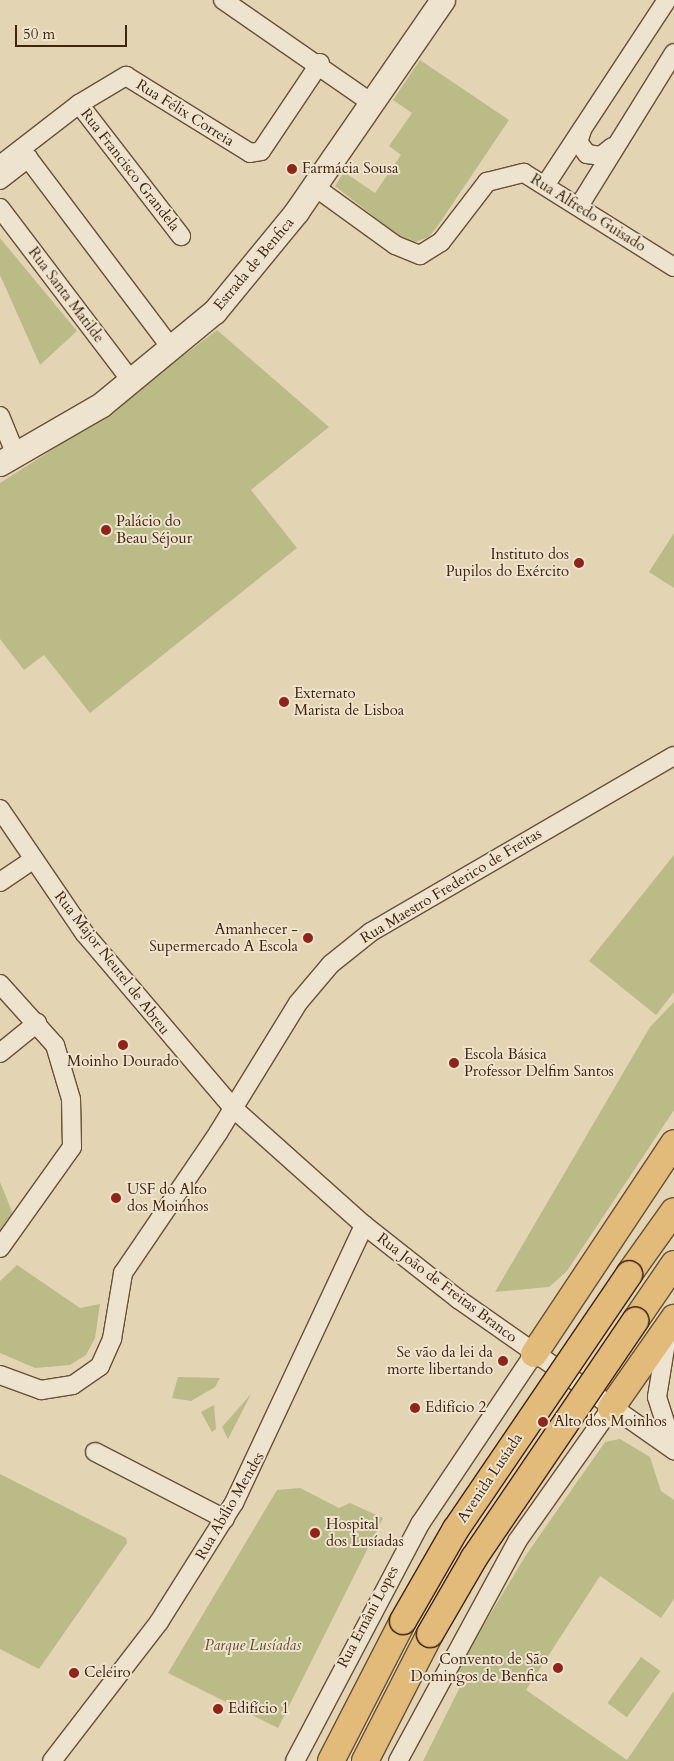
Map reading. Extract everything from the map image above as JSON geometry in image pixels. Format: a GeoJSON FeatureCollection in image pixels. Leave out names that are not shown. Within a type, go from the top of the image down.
{"type":"FeatureCollection","features":[{"type":"Feature","properties":{"kind":"main road"},"geometry":{"type":"LineString","coordinates":[[534,1354],[674,1143]]}},
{"type":"Feature","properties":{"kind":"main road","name":"Avenida Lusíada"},"geometry":{"type":"LineString","coordinates":[[331,1761],[403,1621],[456,1529],[667,1221],[674,1196]]}},
{"type":"Feature","properties":{"kind":"main road","name":"Avenida Lusíada"},"geometry":{"type":"LineString","coordinates":[[365,1761],[430,1634],[536,1463],[674,1264]]}},
{"type":"Feature","properties":{"kind":"main road"},"geometry":{"type":"LineString","coordinates":[[611,1408],[672,1322]]}},
{"type":"Feature","properties":{"kind":"street"},"geometry":{"type":"LineString","coordinates":[[223,0],[327,68],[373,104]]}},
{"type":"Feature","properties":{"kind":"street","name":"Estrada de Benfica"},"geometry":{"type":"LineString","coordinates":[[8,459],[132,382],[172,349],[255,267],[373,104],[443,0]]}},
{"type":"Feature","properties":{"kind":"street"},"geometry":{"type":"LineString","coordinates":[[546,184],[667,0]]}},
{"type":"Feature","properties":{"kind":"street"},"geometry":{"type":"LineString","coordinates":[[579,206],[614,145],[674,53]]}},
{"type":"Feature","properties":{"kind":"street"},"geometry":{"type":"LineString","coordinates":[[327,68],[369,84],[392,77]]}},
{"type":"Feature","properties":{"kind":"street","name":"Rua Félix Correia"},"geometry":{"type":"LineString","coordinates":[[0,165],[79,104],[126,76],[250,153],[261,151],[327,68]]}},
{"type":"Feature","properties":{"kind":"street","name":"Rua Francisco Grandela"},"geometry":{"type":"LineString","coordinates":[[79,104],[181,236]]}},
{"type":"Feature","properties":{"kind":"street"},"geometry":{"type":"LineString","coordinates":[[585,125],[578,142],[587,154],[600,156],[614,145]]}},
{"type":"Feature","properties":{"kind":"street"},"geometry":{"type":"LineString","coordinates":[[0,180],[28,158],[172,349]]}},
{"type":"Feature","properties":{"kind":"street","name":"Rua Alfredo Guisado"},"geometry":{"type":"LineString","coordinates":[[315,186],[395,245],[420,255],[441,242],[486,182],[524,173],[546,184],[674,267]]}},
{"type":"Feature","properties":{"kind":"street","name":"Rua Santa Matilde"},"geometry":{"type":"LineString","coordinates":[[0,208],[132,382]]}},
{"type":"Feature","properties":{"kind":"street"},"geometry":{"type":"LineString","coordinates":[[0,416],[8,459]]}},
{"type":"Feature","properties":{"kind":"street","name":"Rua Maestro Frederico de Freitas"},"geometry":{"type":"LineString","coordinates":[[0,1375],[41,1390],[73,1385],[100,1366],[112,1339],[122,1273],[233,1108],[298,1003],[356,942],[674,756]]}},
{"type":"Feature","properties":{"kind":"street","name":"Rua Major Neutel de Abreu"},"geometry":{"type":"LineString","coordinates":[[0,809],[33,860],[121,979],[233,1108]]}},
{"type":"Feature","properties":{"kind":"street"},"geometry":{"type":"LineString","coordinates":[[0,882],[33,860]]}},
{"type":"Feature","properties":{"kind":"street"},"geometry":{"type":"LineString","coordinates":[[0,984],[55,1045],[72,1099],[72,1147],[0,1248]]}},
{"type":"Feature","properties":{"kind":"street"},"geometry":{"type":"LineString","coordinates":[[0,1053],[37,1023]]}},
{"type":"Feature","properties":{"kind":"street","name":"Rua João de Freitas Branco"},"geometry":{"type":"LineString","coordinates":[[233,1108],[364,1225],[534,1354],[674,1450]]}},
{"type":"Feature","properties":{"kind":"street","name":"Rua Abílio Mendes"},"geometry":{"type":"LineString","coordinates":[[52,1761],[159,1622],[225,1519],[265,1444],[364,1225]]}},
{"type":"Feature","properties":{"kind":"street"},"geometry":{"type":"LineString","coordinates":[[672,1322],[657,1397],[674,1450]]}},
{"type":"Feature","properties":{"kind":"street","name":"Rua Ernâni Lopes"},"geometry":{"type":"LineString","coordinates":[[295,1761],[420,1524],[534,1354]]}},
{"type":"Feature","properties":{"kind":"street"},"geometry":{"type":"LineString","coordinates":[[398,1761],[518,1540],[611,1408]]}},
{"type":"Feature","properties":{"kind":"street"},"geometry":{"type":"LineString","coordinates":[[95,1452],[225,1519]]}},
{"type":"Feature","properties":{"kind":"green space"},"geometry":{"type":"Polygon","coordinates":[[[420,60],[509,120],[429,237],[415,242],[406,242],[335,186],[344,172],[375,193],[401,155],[389,146],[412,113],[393,100],[420,60]]]}},
{"type":"Feature","properties":{"kind":"green space"},"geometry":{"type":"Polygon","coordinates":[[[0,238],[77,331],[40,365],[0,275],[0,238]]]}},
{"type":"Feature","properties":{"kind":"green space"},"geometry":{"type":"Polygon","coordinates":[[[217,330],[329,427],[251,490],[297,548],[90,713],[44,655],[24,670],[0,639],[0,483],[94,423],[217,330]]]}},
{"type":"Feature","properties":{"kind":"green space"},"geometry":{"type":"Polygon","coordinates":[[[674,533],[674,588],[649,572],[674,533]]]}},
{"type":"Feature","properties":{"kind":"green space"},"geometry":{"type":"Polygon","coordinates":[[[674,855],[674,992],[656,1015],[589,961],[674,855]]]}},
{"type":"Feature","properties":{"kind":"green space"},"geometry":{"type":"Polygon","coordinates":[[[674,1002],[674,1110],[567,1271],[549,1287],[495,1292],[650,1027],[674,1002]]]}},
{"type":"Feature","properties":{"kind":"green space"},"geometry":{"type":"Polygon","coordinates":[[[0,1182],[13,1214],[0,1235],[0,1182]]]}},
{"type":"Feature","properties":{"kind":"green space"},"geometry":{"type":"Polygon","coordinates":[[[17,1265],[80,1308],[100,1304],[95,1338],[86,1355],[70,1365],[35,1368],[0,1353],[0,1281],[17,1265]]]}},
{"type":"Feature","properties":{"kind":"green space"},"geometry":{"type":"Polygon","coordinates":[[[178,1377],[220,1378],[215,1387],[191,1401],[172,1398],[178,1377]]]}},
{"type":"Feature","properties":{"kind":"green space"},"geometry":{"type":"Polygon","coordinates":[[[251,1394],[228,1439],[222,1427],[251,1394]]]}},
{"type":"Feature","properties":{"kind":"green space"},"geometry":{"type":"Polygon","coordinates":[[[214,1405],[216,1429],[212,1432],[201,1412],[214,1405]]]}},
{"type":"Feature","properties":{"kind":"green space"},"geometry":{"type":"Polygon","coordinates":[[[620,1439],[650,1457],[661,1491],[674,1500],[674,1599],[661,1618],[600,1576],[526,1690],[627,1760],[674,1691],[674,1761],[423,1761],[460,1687],[457,1669],[526,1555],[605,1442],[620,1439]]]}},
{"type":"Feature","properties":{"kind":"green space"},"geometry":{"type":"Polygon","coordinates":[[[0,1474],[126,1538],[127,1543],[39,1669],[0,1649],[0,1474]]]}},
{"type":"Feature","properties":{"kind":"green space","name":"Parque Lusíadas"},"geometry":{"type":"Polygon","coordinates":[[[300,1488],[339,1508],[350,1503],[383,1518],[278,1728],[168,1673],[277,1490],[300,1488]]]}},
{"type":"Feature","properties":{"kind":"green space"},"geometry":{"type":"Polygon","coordinates":[[[641,1657],[660,1671],[627,1717],[607,1703],[641,1657]]]}},
{"type":"Feature","properties":{"kind":"place","name":"Farmácia Sousa"},"geometry":{"type":"Point","coordinates":[292,169]}},
{"type":"Feature","properties":{"kind":"place","name":"Palácio do Beau Séjour"},"geometry":{"type":"Point","coordinates":[106,530]}},
{"type":"Feature","properties":{"kind":"place","name":"Instituto dos Pupilos do Exército"},"geometry":{"type":"Point","coordinates":[579,563]}},
{"type":"Feature","properties":{"kind":"place","name":"Externato Marista de Lisboa"},"geometry":{"type":"Point","coordinates":[284,702]}},
{"type":"Feature","properties":{"kind":"place","name":"Amanhecer - Supermercado A Escola"},"geometry":{"type":"Point","coordinates":[308,938]}},
{"type":"Feature","properties":{"kind":"place","name":"Moinho Dourado"},"geometry":{"type":"Point","coordinates":[123,1045]}},
{"type":"Feature","properties":{"kind":"place","name":"Escola Básica Professor Delfim Santos"},"geometry":{"type":"Point","coordinates":[454,1063]}},
{"type":"Feature","properties":{"kind":"place","name":"USF do Alto dos Moinhos"},"geometry":{"type":"Point","coordinates":[116,1198]}},
{"type":"Feature","properties":{"kind":"place","name":"Se vão da lei da morte libertando"},"geometry":{"type":"Point","coordinates":[503,1361]}},
{"type":"Feature","properties":{"kind":"place","name":"Edifício 2"},"geometry":{"type":"Point","coordinates":[415,1408]}},
{"type":"Feature","properties":{"kind":"place","name":"Alto dos Moinhos"},"geometry":{"type":"Point","coordinates":[543,1422]}},
{"type":"Feature","properties":{"kind":"place","name":"Hospital dos Lusíadas"},"geometry":{"type":"Point","coordinates":[315,1533]}},
{"type":"Feature","properties":{"kind":"place","name":"Convento de São Domingos de Benfica"},"geometry":{"type":"Point","coordinates":[558,1668]}},
{"type":"Feature","properties":{"kind":"place","name":"Celeiro"},"geometry":{"type":"Point","coordinates":[74,1673]}},
{"type":"Feature","properties":{"kind":"place","name":"Edifício 1"},"geometry":{"type":"Point","coordinates":[218,1709]}}]}
